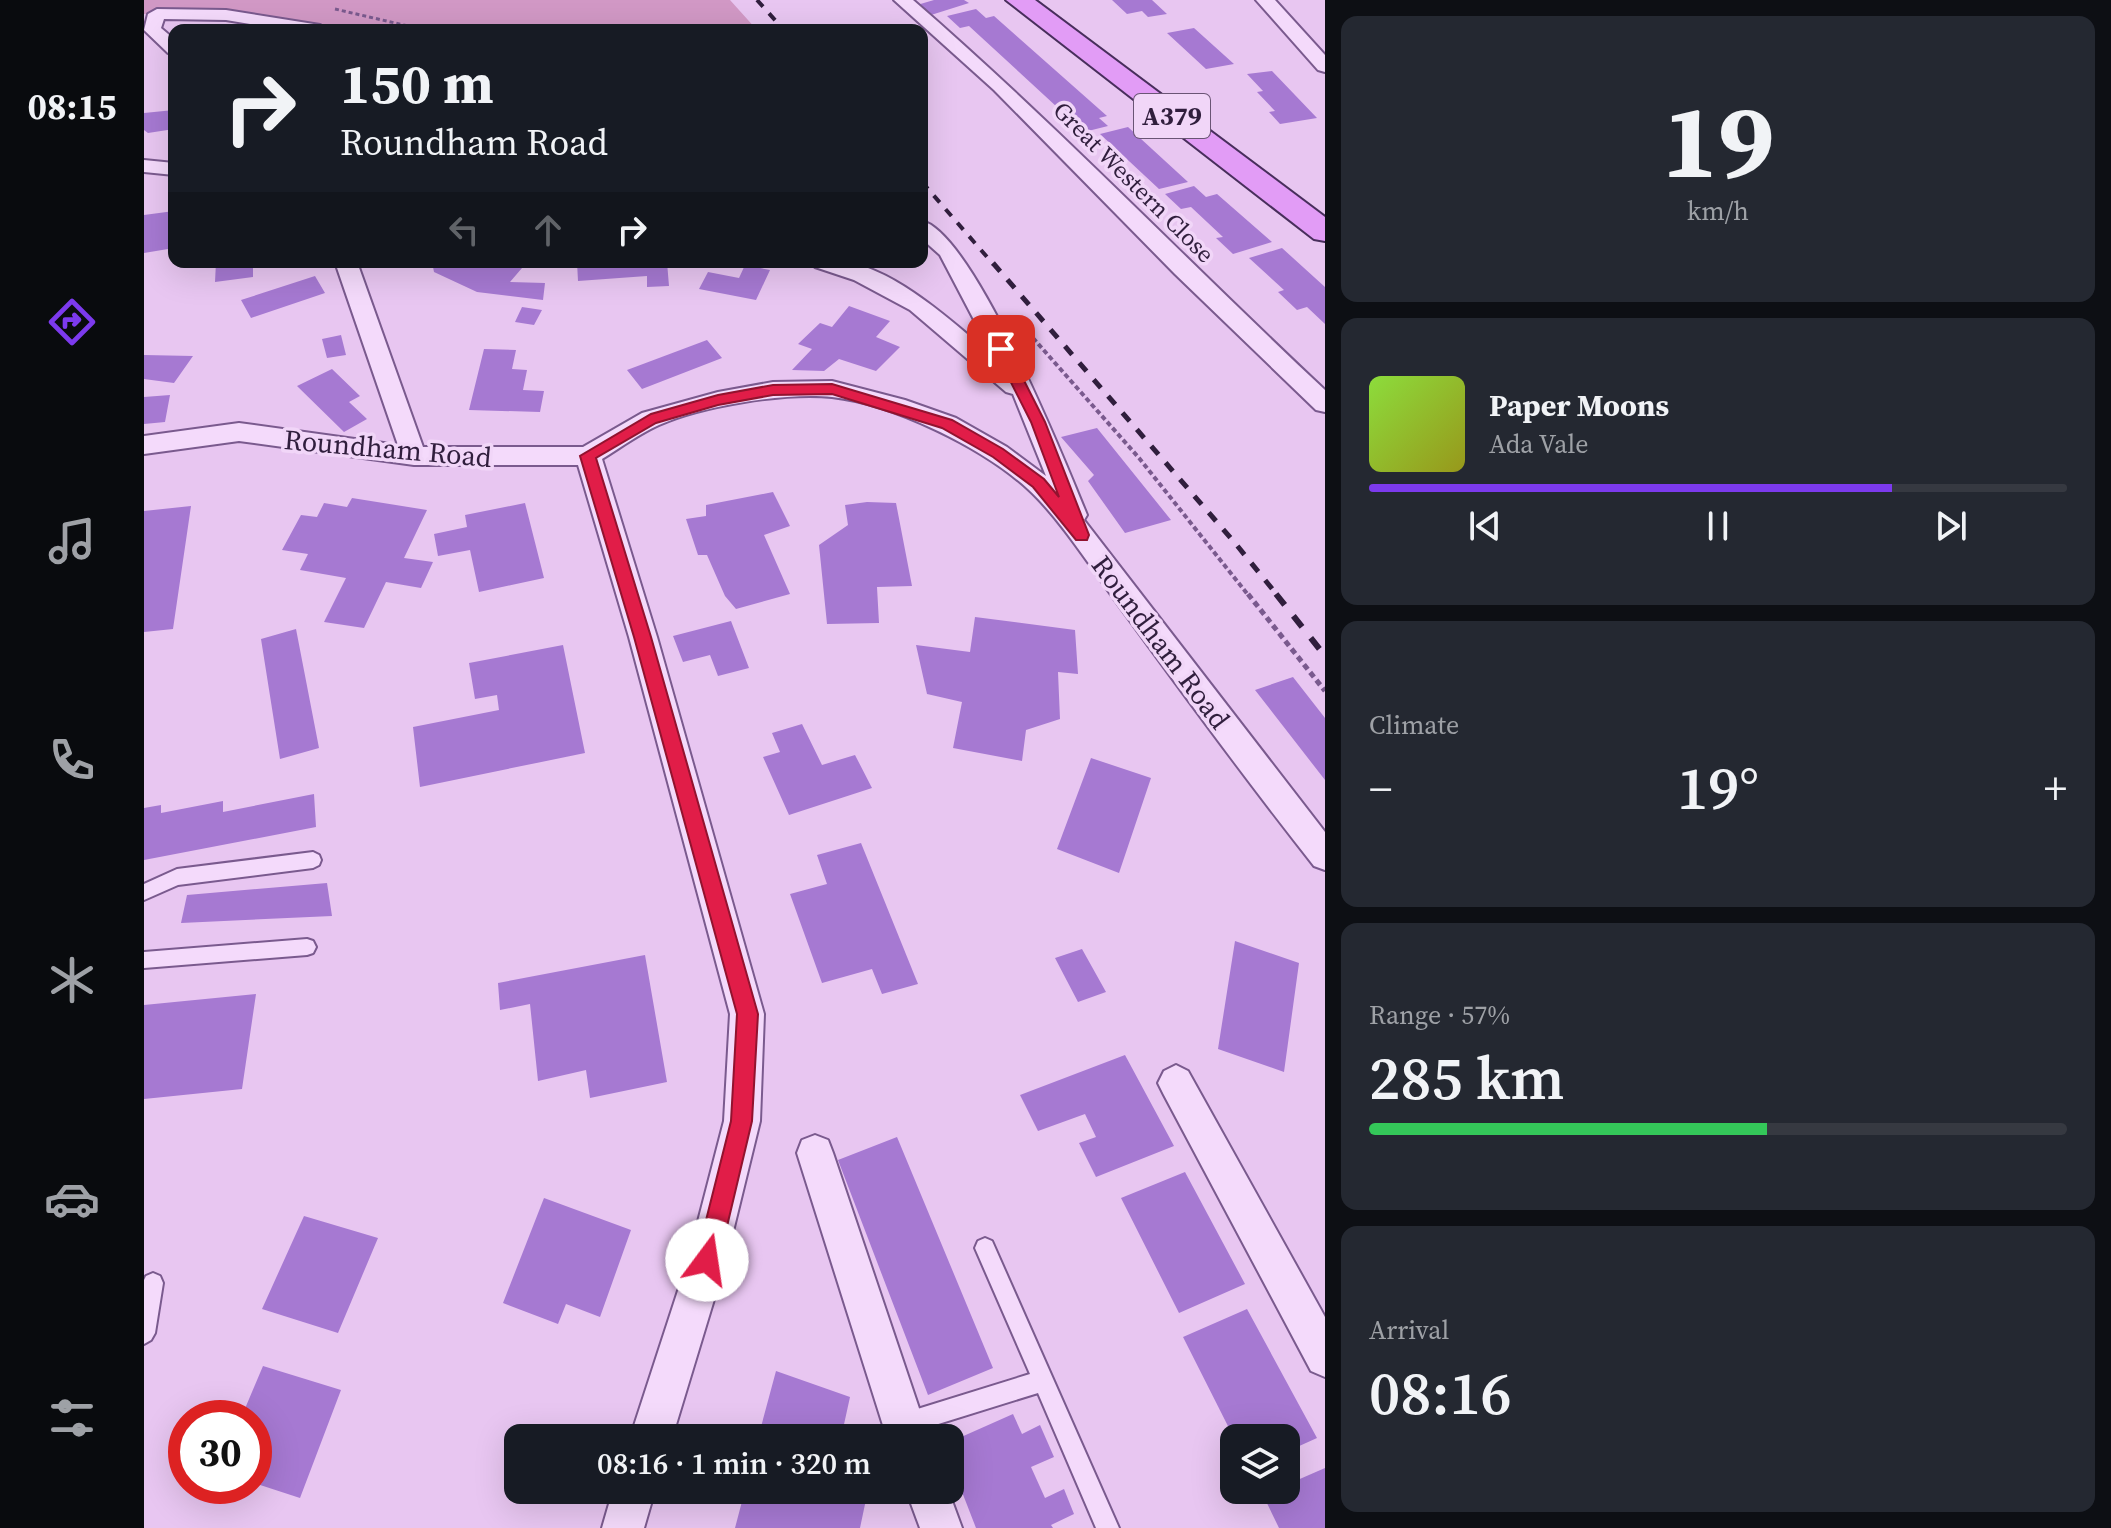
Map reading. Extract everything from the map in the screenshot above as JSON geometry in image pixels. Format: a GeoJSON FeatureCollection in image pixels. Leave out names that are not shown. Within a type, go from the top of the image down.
{"type":"FeatureCollection","features":[{"type":"Feature","properties":{"kind":"main road","name":"A379"},"geometry":{"type":"LineString","coordinates":[[1019,0],[1325,232]]}},
{"type":"Feature","properties":{"kind":"street","name":"Great Western Close"},"geometry":{"type":"LineString","coordinates":[[903,0],[1001,86],[1183,269],[1325,404]]}},
{"type":"Feature","properties":{"kind":"street"},"geometry":{"type":"LineString","coordinates":[[1265,0],[1325,66]]}},
{"type":"Feature","properties":{"kind":"street"},"geometry":{"type":"LineString","coordinates":[[168,44],[152,29],[150,14],[226,15],[282,24]]}},
{"type":"Feature","properties":{"kind":"street"},"geometry":{"type":"LineString","coordinates":[[144,166],[168,168]]}},
{"type":"Feature","properties":{"kind":"street"},"geometry":{"type":"LineString","coordinates":[[928,233],[949,252],[1027,397],[1059,470],[1081,535]]}},
{"type":"Feature","properties":{"kind":"street"},"geometry":{"type":"LineString","coordinates":[[348,268],[414,456]]}},
{"type":"Feature","properties":{"kind":"street"},"geometry":{"type":"LineString","coordinates":[[841,268],[862,275],[918,305],[1027,397]]}},
{"type":"Feature","properties":{"kind":"street","name":"Roundham Road"},"geometry":{"type":"LineString","coordinates":[[144,445],[239,432],[414,456],[588,456],[651,419],[718,400],[773,390],[832,389],[947,424],[998,453],[1038,483],[1325,856]]}},
{"type":"Feature","properties":{"kind":"street"},"geometry":{"type":"LineString","coordinates":[[588,456],[643,637],[747,1014],[742,1121],[707,1260],[655,1424]]}},
{"type":"Feature","properties":{"kind":"street"},"geometry":{"type":"LineString","coordinates":[[1176,1083],[1325,1357]]}},
{"type":"Feature","properties":{"kind":"street"},"geometry":{"type":"LineString","coordinates":[[815,1153],[904,1424]]}},
{"type":"Feature","properties":{"kind":"street"},"geometry":{"type":"LineString","coordinates":[[623,1528],[630,1504]]}},
{"type":"Feature","properties":{"kind":"street"},"geometry":{"type":"LineString","coordinates":[[932,1504],[941,1528]]}},
{"type":"Feature","properties":{"kind":"lane"},"geometry":{"type":"LineString","coordinates":[[144,892],[177,877],[313,860]]}},
{"type":"Feature","properties":{"kind":"lane"},"geometry":{"type":"LineString","coordinates":[[144,960],[307,947]]}},
{"type":"Feature","properties":{"kind":"lane"},"geometry":{"type":"LineString","coordinates":[[985,1248],[1108,1528]]}},
{"type":"Feature","properties":{"kind":"lane"},"geometry":{"type":"LineString","coordinates":[[144,1333],[153,1283]]}},
{"type":"Feature","properties":{"kind":"lane"},"geometry":{"type":"LineString","coordinates":[[925,1424],[1042,1381]]}},
{"type":"Feature","properties":{"kind":"path"},"geometry":{"type":"LineString","coordinates":[[324,7],[406,24]]}},
{"type":"Feature","properties":{"kind":"path"},"geometry":{"type":"LineString","coordinates":[[1031,336],[1139,458],[1325,691]]}},
{"type":"Feature","properties":{"kind":"shaded area"},"geometry":{"type":"Polygon","coordinates":[[[144,0],[730,0],[752,24],[279,24],[144,14],[144,0]]]}},
{"type":"Feature","properties":{"kind":"building"},"geometry":{"type":"Polygon","coordinates":[[[934,0],[964,0],[969,3],[931,15],[917,5],[934,0]]]}},
{"type":"Feature","properties":{"kind":"building"},"geometry":{"type":"Polygon","coordinates":[[[1112,0],[1152,0],[1167,14],[1148,17],[1142,11],[1127,14],[1112,0]]]}},
{"type":"Feature","properties":{"kind":"building"},"geometry":{"type":"Polygon","coordinates":[[[976,9],[986,18],[994,16],[1107,116],[1099,118],[1108,126],[1076,134],[1062,121],[1070,119],[969,26],[960,28],[947,16],[976,9]]]}},
{"type":"Feature","properties":{"kind":"building"},"geometry":{"type":"Polygon","coordinates":[[[1194,28],[1234,64],[1206,69],[1167,33],[1194,28]]]}},
{"type":"Feature","properties":{"kind":"building"},"geometry":{"type":"Polygon","coordinates":[[[1272,71],[1317,118],[1280,124],[1269,112],[1275,111],[1257,92],[1263,91],[1247,74],[1272,71]]]}},
{"type":"Feature","properties":{"kind":"building"},"geometry":{"type":"Polygon","coordinates":[[[168,111],[168,130],[148,133],[144,130],[144,113],[168,111]]]}},
{"type":"Feature","properties":{"kind":"building"},"geometry":{"type":"Polygon","coordinates":[[[1128,127],[1188,182],[1159,189],[1100,134],[1128,127]]]}},
{"type":"Feature","properties":{"kind":"building"},"geometry":{"type":"Polygon","coordinates":[[[1194,186],[1206,197],[1217,194],[1272,242],[1233,254],[1216,238],[1223,237],[1191,207],[1181,209],[1165,194],[1194,186]]]}},
{"type":"Feature","properties":{"kind":"building"},"geometry":{"type":"Polygon","coordinates":[[[168,212],[168,249],[144,253],[144,215],[168,212]]]}},
{"type":"Feature","properties":{"kind":"building"},"geometry":{"type":"Polygon","coordinates":[[[1282,248],[1325,287],[1325,324],[1307,307],[1297,310],[1278,292],[1284,290],[1249,258],[1282,248]]]}},
{"type":"Feature","properties":{"kind":"building"},"geometry":{"type":"Polygon","coordinates":[[[216,268],[253,268],[253,277],[215,282],[216,268]]]}},
{"type":"Feature","properties":{"kind":"building"},"geometry":{"type":"Polygon","coordinates":[[[433,268],[522,268],[510,282],[545,283],[543,300],[477,292],[434,272],[433,268]]]}},
{"type":"Feature","properties":{"kind":"building"},"geometry":{"type":"Polygon","coordinates":[[[577,268],[668,268],[669,286],[647,287],[647,276],[578,281],[577,268]]]}},
{"type":"Feature","properties":{"kind":"building"},"geometry":{"type":"Polygon","coordinates":[[[744,268],[770,270],[756,300],[699,289],[708,272],[739,278],[744,268]]]}},
{"type":"Feature","properties":{"kind":"building"},"geometry":{"type":"Polygon","coordinates":[[[315,276],[325,293],[251,318],[241,300],[315,276]]]}},
{"type":"Feature","properties":{"kind":"building"},"geometry":{"type":"Polygon","coordinates":[[[849,306],[890,321],[876,337],[900,347],[876,371],[839,359],[824,371],[792,370],[812,349],[798,344],[820,323],[832,327],[849,306]]]}},
{"type":"Feature","properties":{"kind":"building"},"geometry":{"type":"Polygon","coordinates":[[[522,307],[542,310],[534,325],[515,322],[522,307]]]}},
{"type":"Feature","properties":{"kind":"building"},"geometry":{"type":"Polygon","coordinates":[[[341,335],[346,355],[327,358],[322,339],[341,335]]]}},
{"type":"Feature","properties":{"kind":"building"},"geometry":{"type":"Polygon","coordinates":[[[707,340],[722,358],[642,389],[627,370],[707,340]]]}},
{"type":"Feature","properties":{"kind":"building"},"geometry":{"type":"Polygon","coordinates":[[[484,349],[516,350],[512,369],[527,370],[523,390],[544,391],[540,412],[469,410],[484,349]]]}},
{"type":"Feature","properties":{"kind":"building"},"geometry":{"type":"Polygon","coordinates":[[[144,355],[193,356],[174,383],[144,379],[144,355]]]}},
{"type":"Feature","properties":{"kind":"building"},"geometry":{"type":"Polygon","coordinates":[[[332,369],[360,396],[349,402],[367,419],[344,432],[297,386],[332,369]]]}},
{"type":"Feature","properties":{"kind":"building"},"geometry":{"type":"Polygon","coordinates":[[[170,395],[165,422],[144,424],[144,397],[170,395]]]}},
{"type":"Feature","properties":{"kind":"building"},"geometry":{"type":"Polygon","coordinates":[[[1097,428],[1171,520],[1125,533],[1088,481],[1094,475],[1061,437],[1097,428]]]}},
{"type":"Feature","properties":{"kind":"building"},"geometry":{"type":"Polygon","coordinates":[[[773,492],[790,526],[764,535],[790,594],[736,609],[725,596],[707,555],[698,555],[686,519],[706,516],[706,505],[773,492]]]}},
{"type":"Feature","properties":{"kind":"building"},"geometry":{"type":"Polygon","coordinates":[[[352,498],[427,510],[404,558],[433,562],[421,588],[386,582],[364,628],[324,622],[346,578],[300,570],[308,554],[282,550],[301,515],[317,517],[324,503],[347,507],[352,498]]]}},
{"type":"Feature","properties":{"kind":"building"},"geometry":{"type":"Polygon","coordinates":[[[525,503],[544,578],[479,592],[470,550],[438,556],[434,534],[467,527],[465,515],[525,503]]]}},
{"type":"Feature","properties":{"kind":"building"},"geometry":{"type":"Polygon","coordinates":[[[896,503],[912,586],[877,587],[879,623],[827,624],[819,545],[848,525],[845,505],[896,503]]]}},
{"type":"Feature","properties":{"kind":"building"},"geometry":{"type":"Polygon","coordinates":[[[191,506],[173,629],[144,632],[144,511],[191,506]]]}},
{"type":"Feature","properties":{"kind":"building"},"geometry":{"type":"Polygon","coordinates":[[[975,617],[1075,630],[1078,674],[1058,672],[1060,719],[1026,730],[1022,761],[953,748],[962,702],[927,694],[916,645],[970,652],[975,617]]]}},
{"type":"Feature","properties":{"kind":"building"},"geometry":{"type":"Polygon","coordinates":[[[731,621],[749,668],[718,676],[710,655],[683,662],[673,636],[731,621]]]}},
{"type":"Feature","properties":{"kind":"building"},"geometry":{"type":"Polygon","coordinates":[[[296,629],[319,748],[280,759],[261,639],[296,629]]]}},
{"type":"Feature","properties":{"kind":"building"},"geometry":{"type":"Polygon","coordinates":[[[563,645],[585,753],[420,787],[413,727],[499,710],[497,695],[475,699],[469,663],[563,645]]]}},
{"type":"Feature","properties":{"kind":"building"},"geometry":{"type":"Polygon","coordinates":[[[1293,677],[1325,718],[1325,780],[1255,690],[1293,677]]]}},
{"type":"Feature","properties":{"kind":"building"},"geometry":{"type":"Polygon","coordinates":[[[802,724],[822,765],[855,755],[872,788],[789,815],[763,757],[780,752],[772,733],[802,724]]]}},
{"type":"Feature","properties":{"kind":"building"},"geometry":{"type":"Polygon","coordinates":[[[1091,758],[1151,778],[1119,873],[1057,849],[1091,758]]]}},
{"type":"Feature","properties":{"kind":"building"},"geometry":{"type":"Polygon","coordinates":[[[314,794],[316,827],[144,860],[144,808],[161,805],[161,813],[223,801],[223,812],[314,794]]]}},
{"type":"Feature","properties":{"kind":"building"},"geometry":{"type":"Polygon","coordinates":[[[861,843],[918,984],[882,994],[872,969],[822,983],[790,894],[827,884],[817,855],[861,843]]]}},
{"type":"Feature","properties":{"kind":"building"},"geometry":{"type":"Polygon","coordinates":[[[327,883],[332,916],[181,923],[187,895],[327,883]]]}},
{"type":"Feature","properties":{"kind":"building"},"geometry":{"type":"Polygon","coordinates":[[[1235,941],[1299,963],[1284,1072],[1218,1049],[1235,941]]]}},
{"type":"Feature","properties":{"kind":"building"},"geometry":{"type":"Polygon","coordinates":[[[1082,949],[1106,992],[1078,1002],[1055,958],[1082,949]]]}},
{"type":"Feature","properties":{"kind":"building"},"geometry":{"type":"Polygon","coordinates":[[[645,955],[667,1082],[590,1098],[586,1070],[538,1081],[530,1004],[500,1010],[498,983],[645,955]]]}},
{"type":"Feature","properties":{"kind":"building"},"geometry":{"type":"Polygon","coordinates":[[[256,994],[242,1089],[144,1099],[144,1005],[256,994]]]}},
{"type":"Feature","properties":{"kind":"building"},"geometry":{"type":"Polygon","coordinates":[[[1125,1055],[1174,1146],[1096,1177],[1079,1143],[1096,1137],[1085,1114],[1038,1131],[1020,1095],[1125,1055]]]}},
{"type":"Feature","properties":{"kind":"building"},"geometry":{"type":"Polygon","coordinates":[[[897,1137],[993,1368],[928,1395],[838,1160],[897,1137]]]}},
{"type":"Feature","properties":{"kind":"building"},"geometry":{"type":"Polygon","coordinates":[[[1185,1172],[1245,1284],[1179,1313],[1121,1198],[1185,1172]]]}},
{"type":"Feature","properties":{"kind":"building"},"geometry":{"type":"Polygon","coordinates":[[[544,1198],[631,1230],[600,1317],[566,1304],[558,1324],[503,1303],[544,1198]]]}},
{"type":"Feature","properties":{"kind":"building"},"geometry":{"type":"Polygon","coordinates":[[[304,1216],[378,1238],[338,1333],[262,1309],[304,1216]]]}},
{"type":"Feature","properties":{"kind":"building"},"geometry":{"type":"Polygon","coordinates":[[[1247,1309],[1317,1438],[1300,1446],[1300,1424],[1227,1424],[1183,1337],[1247,1309]]]}},
{"type":"Feature","properties":{"kind":"building"},"geometry":{"type":"Polygon","coordinates":[[[263,1366],[341,1390],[300,1498],[272,1489],[272,1400],[249,1400],[263,1366]]]}},
{"type":"Feature","properties":{"kind":"building"},"geometry":{"type":"Polygon","coordinates":[[[776,1371],[850,1397],[844,1424],[762,1424],[776,1371]]]}},
{"type":"Feature","properties":{"kind":"building"},"geometry":{"type":"Polygon","coordinates":[[[1013,1414],[1022,1434],[1040,1425],[1054,1457],[1031,1467],[1045,1498],[1064,1489],[1074,1514],[1051,1525],[1053,1528],[976,1528],[964,1497],[964,1436],[1013,1414]]]}},
{"type":"Feature","properties":{"kind":"building"},"geometry":{"type":"Polygon","coordinates":[[[1325,1468],[1325,1528],[1279,1528],[1267,1504],[1300,1504],[1300,1479],[1325,1468]]]}},
{"type":"Feature","properties":{"kind":"building"},"geometry":{"type":"Polygon","coordinates":[[[741,1504],[865,1504],[860,1528],[735,1528],[741,1504]]]}},
{"type":"Feature","properties":{"kind":"railway"},"geometry":{"type":"LineString","coordinates":[[757,0],[779,24]]}},
{"type":"Feature","properties":{"kind":"railway"},"geometry":{"type":"LineString","coordinates":[[928,189],[994,265]]}},
{"type":"Feature","properties":{"kind":"railway"},"geometry":{"type":"LineString","coordinates":[[993,263],[1278,596]]}},
{"type":"Feature","properties":{"kind":"railway"},"geometry":{"type":"LineString","coordinates":[[1276,594],[1325,656]]}},
{"type":"Feature","properties":{"kind":"route"},"geometry":{"type":"LineString","coordinates":[[707,1260],[742,1121],[747,1014],[643,637],[588,456],[651,419],[718,400],[773,390],[832,389],[947,424],[998,453],[1038,483],[1081,535],[1059,470],[1027,397],[1001,349]]}}]}
